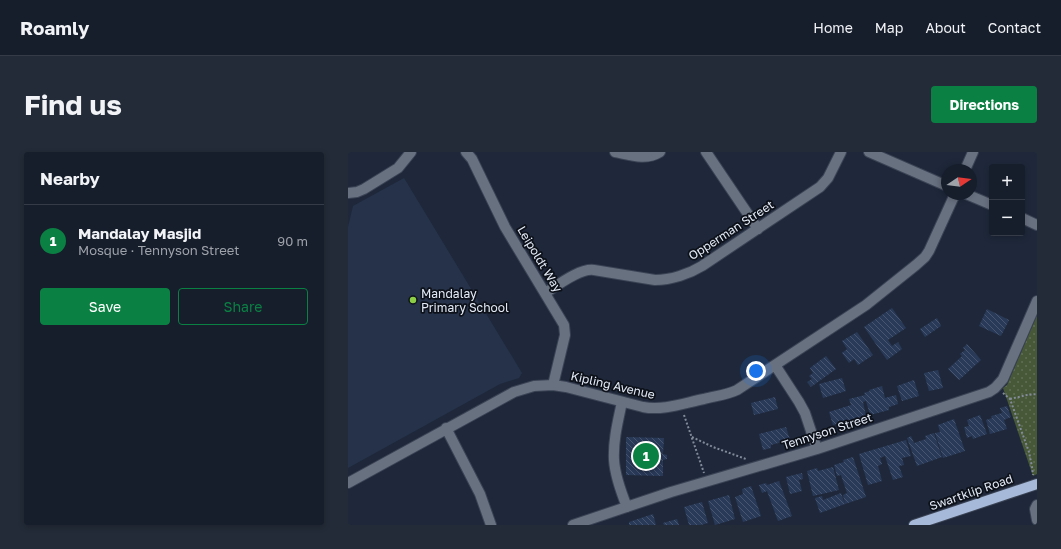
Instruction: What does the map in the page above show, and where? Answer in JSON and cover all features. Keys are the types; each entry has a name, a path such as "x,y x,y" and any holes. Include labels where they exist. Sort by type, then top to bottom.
{"main road":[{"name":"Swartklip Road","path":"914,525 1035,484"}],"street":[{"path":"348,193 358,192 364,189 398,168 411,152"},
{"name":"Leipoldt Way","path":"466,152 472,159 505,227 563,322 565,335 552,385"},
{"path":"615,152 646,157 653,156 660,152"},
{"path":"706,152 758,229"},
{"name":"Opperman Street","path":"545,293 579,273 587,270 655,280 688,274 820,187 828,178 841,152"},
{"path":"869,152 941,183"},
{"path":"968,164 973,152"},
{"path":"977,199 989,204"},
{"name":"Kipling Avenue","path":"348,483 514,392 534,386 552,385 566,387 622,402 654,408 680,404 737,390 866,305 916,266 924,258 932,246 952,200"},
{"path":"1025,219 1037,225"},
{"path":"995,388 1003,379 1037,302"},
{"path":"775,365 805,413 817,448"},
{"name":"Tennyson Street","path":"573,525 817,448 989,392 995,388"},
{"path":"622,402 615,436 614,461 616,477 627,507"},
{"path":"446,428 480,494 491,525"},
{"path":"1037,505 1035,509 1037,520"}],"path":[{"path":"995,388 1010,399 1029,452 1035,484"},
{"path":"1010,399 1037,394"},
{"path":"680,404 707,482"},
{"path":"692,438 749,460"}],"shaded area":[{"name":"Mandalay Primary School","path":"404,178 522,373 519,378 500,384 348,468 348,227 353,206"}],"green space":[{"path":"1037,315 1037,474 1033,476 1003,388 1007,385"}],"building":[{"path":"892,308 906,328 888,340 892,346 898,342 902,349 887,360 864,327"},
{"path":"987,309 1009,320 1001,336 979,326"},
{"path":"937,318 941,326 925,337 920,329"},
{"path":"857,332 873,355 858,365 854,359 849,363 842,353 847,349 842,341"},
{"path":"967,344 981,360 959,380 948,369 962,356 960,354 965,350 963,348"},
{"path":"826,356 836,369 811,387 807,382 812,379 809,376 813,373 810,368"},
{"path":"938,370 943,388 929,391 924,373"},
{"path":"842,378 846,391 823,398 819,384"},
{"path":"914,380 919,396 902,401 897,386"},
{"path":"882,386 885,398 896,395 898,404 889,407 889,410 870,415 866,401 863,402 866,416 833,425 829,412 851,405 849,399 865,395 864,393 870,391 869,390"},
{"path":"775,397 778,409 754,415 751,403"},
{"path":"1007,406 1011,417 1004,420 1007,429 990,434 986,420 992,418 991,416 1002,413 1000,408"},
{"path":"980,415 987,434 973,439 972,436 967,438 964,427 969,426 967,420"},
{"path":"954,419 965,451 943,458 935,433 940,432 938,425"},
{"path":"786,427 790,440 771,445 771,448 763,450 759,434"},
{"path":"934,433 942,457 917,466 907,438 911,436 914,443 926,439 925,436"},
{"path":"626,437 664,438 663,454 667,455 667,459 663,460 663,476 626,475"},
{"path":"906,440 911,456 902,458 904,465 899,466 903,477 893,480 885,456 880,458 882,464 878,466 882,481 868,485 859,454"},
{"path":"853,457 866,497 845,504 843,495 847,493 841,475 837,476 834,465"},
{"path":"833,467 839,490 813,496 807,471 817,468 818,471"},
{"path":"802,473 803,479 799,480 802,491 790,494 786,477"},
{"path":"779,481 792,516 778,521 767,491 762,493 759,485 766,483 767,485"},
{"path":"751,486 761,516 743,522 735,497 743,494 742,489"},
{"path":"841,493 845,504 820,513 815,498 822,496 823,500"},
{"path":"729,495 735,519 715,525 708,501"},
{"path":"702,502 708,523 701,525 689,525 684,507"},
{"path":"653,514 656,525 629,525 629,522"},
{"path":"677,519 679,525 664,525 663,523"}],"place":[{"name":"Mandalay Primary School","path":"413,300"},
{"name":"Mandalay Masjid","path":"646,456"}]}
